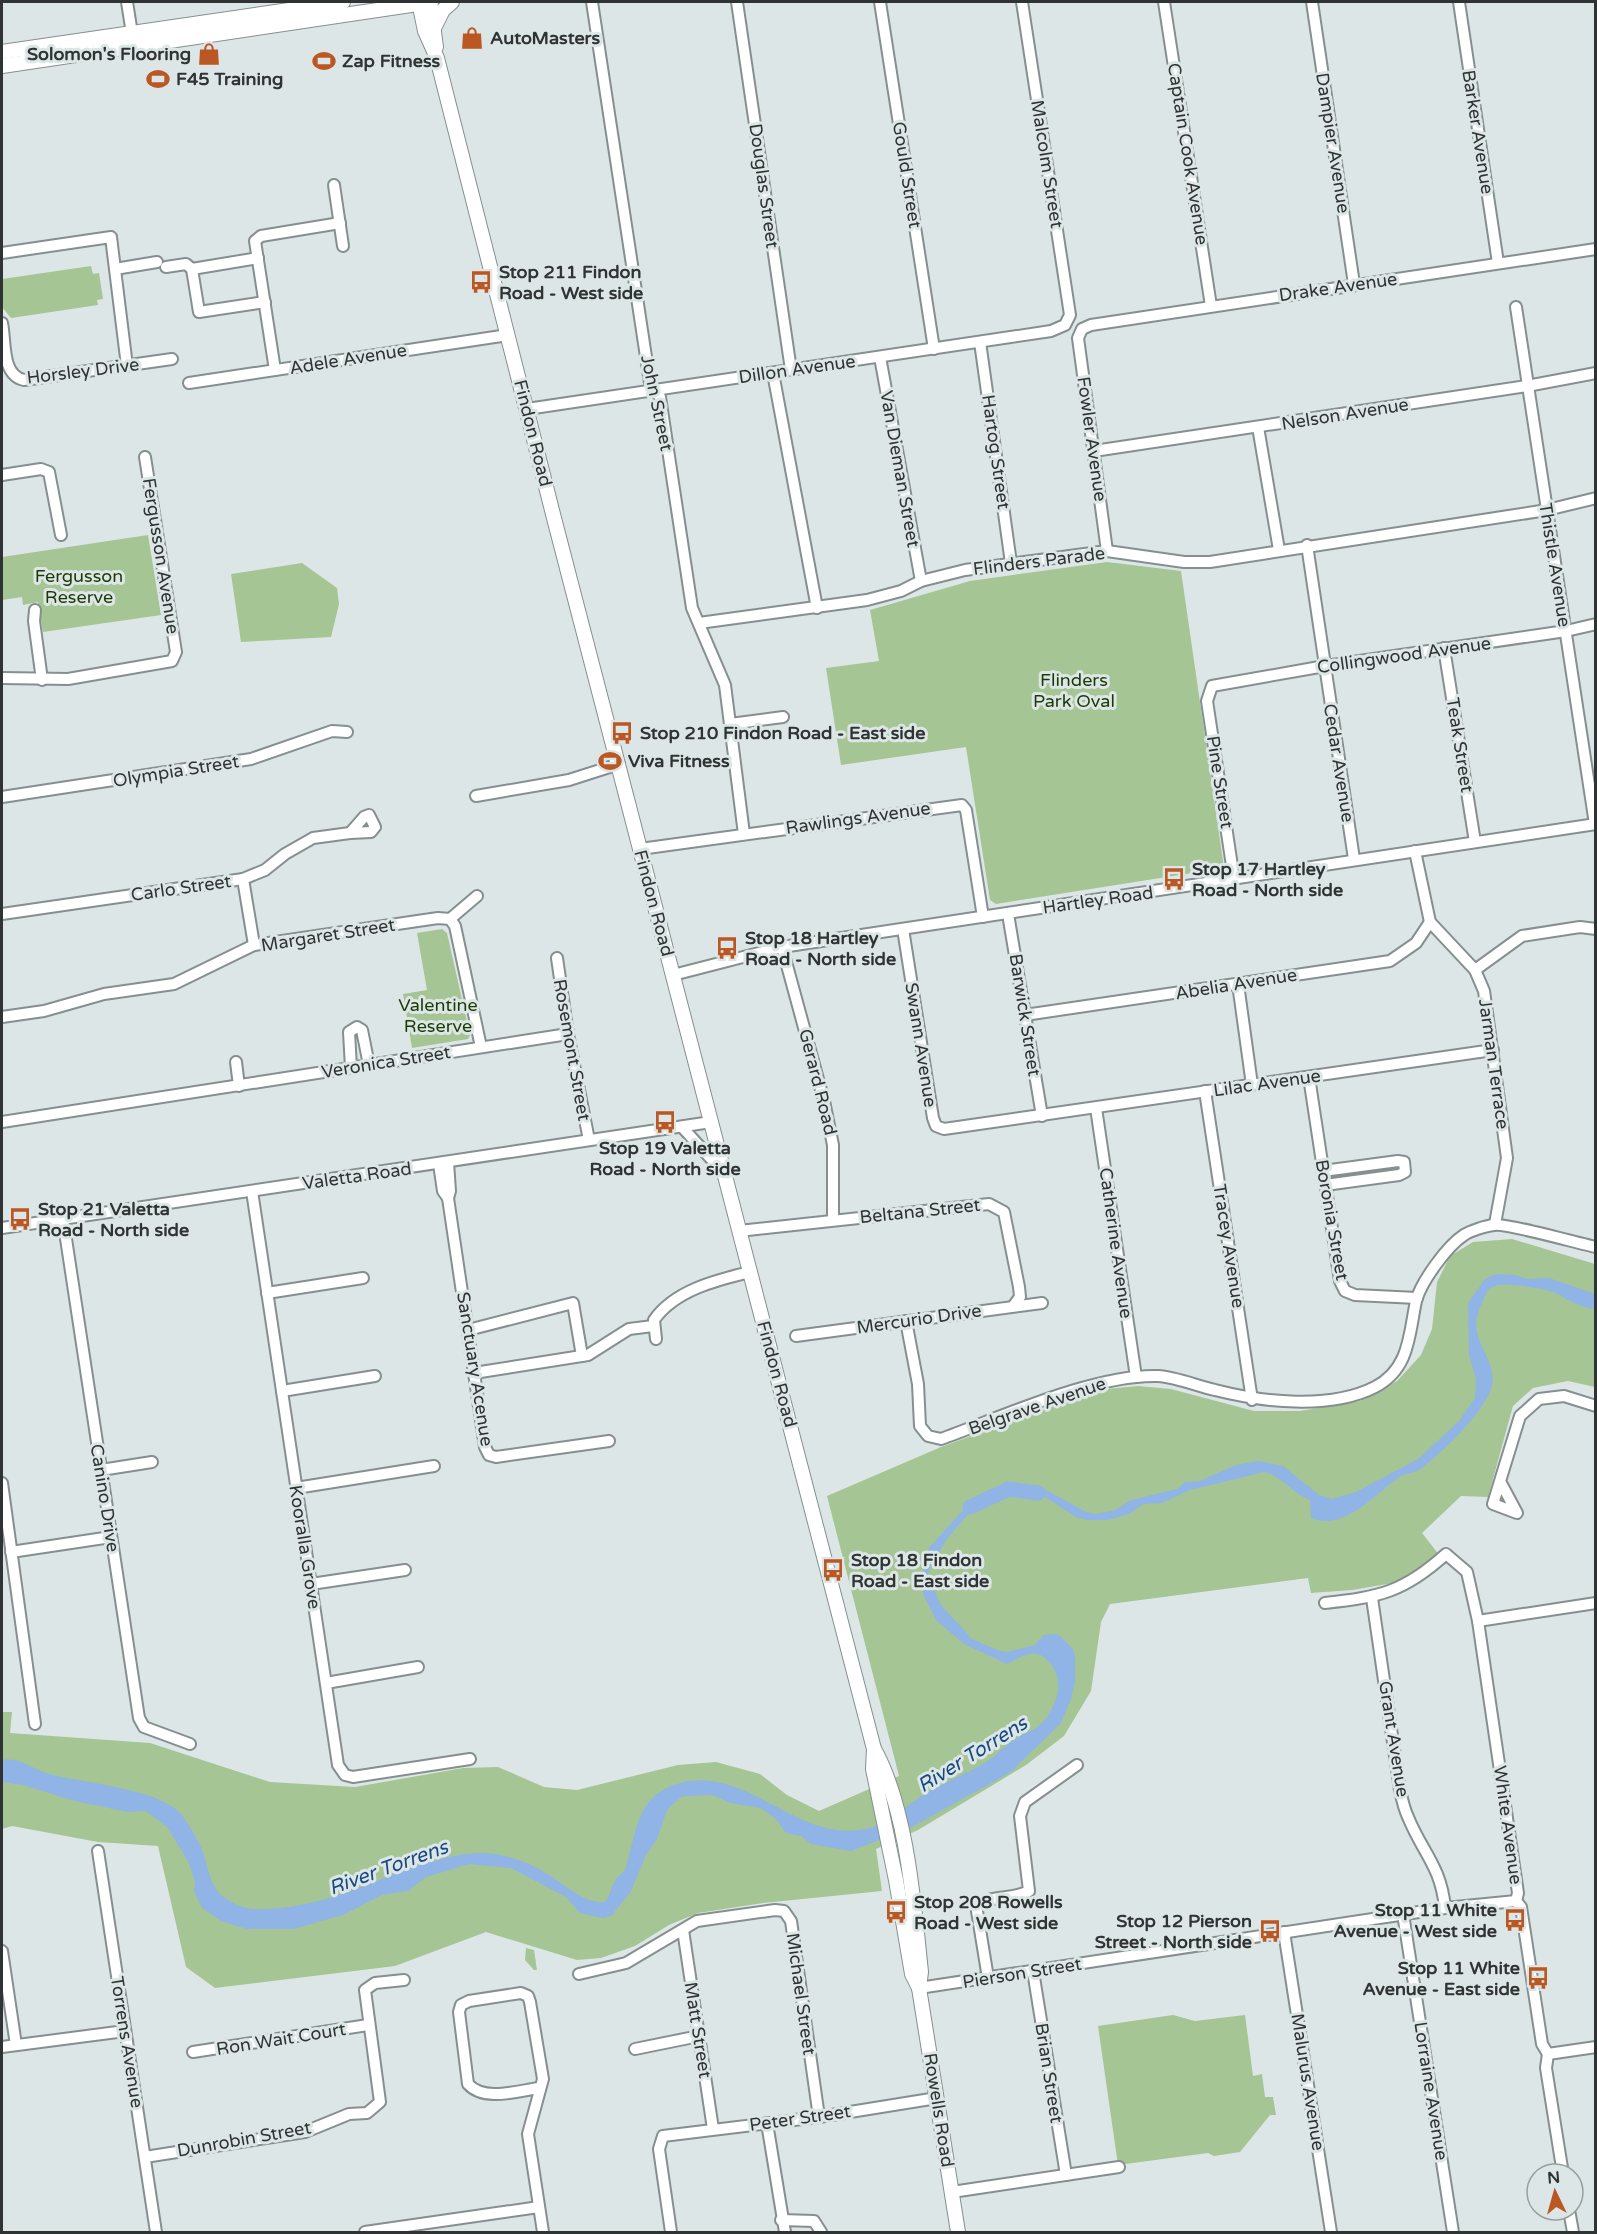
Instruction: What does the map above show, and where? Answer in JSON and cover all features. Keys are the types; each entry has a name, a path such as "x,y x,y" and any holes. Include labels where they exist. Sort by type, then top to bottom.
{"main road":[{"path":"234,26 343,2"},
{"path":"2,52 133,39 426,2"},
{"name":"Findon Road","path":"426,2 437,58 739,1231 874,1749 885,1768 884,1790 892,1858"},
{"path":"396,7 412,15 430,29 443,10 452,2"},
{"path":"2,66 133,39"},
{"name":"Findon Road","path":"884,1790 907,1855"},
{"name":"Rowells Road","path":"907,1855 921,1972 919,1988 958,2232"},
{"name":"Rowells Road","path":"892,1858 912,1974 919,1988"}],"street":[{"path":"127,2 133,39"},
{"name":"John Street","path":"592,2 650,383 660,397 692,608 724,685 744,834"},
{"name":"Douglas Street","path":"737,2 791,370"},
{"name":"Gould Street","path":"880,2 934,349"},
{"name":"Malcolm Street","path":"1023,2 1070,315 1065,325"},
{"name":"Captain Cook Avenue","path":"1164,2 1211,306"},
{"name":"Dampier Avenue","path":"1312,2 1354,284"},
{"name":"Barker Avenue","path":"1458,2 1498,263"},
{"path":"334,185 343,246"},
{"path":"275,370 255,241 261,236 340,223"},
{"path":"2,253 111,237 127,366"},
{"name":"Drake Avenue","path":"1082,329 1091,325 1211,306 1596,249"},
{"path":"192,269 258,258"},
{"path":"115,269 186,264 192,269 199,312 264,302"},
{"name":"Thistle Avenue","path":"1516,307 1595,824"},
{"name":"Horsley Drive","path":"2,323 9,370 17,378 24,380 172,359"},
{"name":"Dillon Avenue","path":"527,409 1052,331 1065,325"},
{"name":"Fowler Avenue","path":"1082,329 1078,338 1107,550"},
{"name":"Adele Avenue","path":"189,383 508,335"},
{"name":"Hartog Street","path":"980,342 1011,562"},
{"name":"Van Dieman Street","path":"880,357 921,581"},
{"path":"772,373 817,608"},
{"name":"Nelson Avenue","path":"1094,452 1596,374"},
{"path":"1258,427 1279,550"},
{"name":"Fergusson Avenue","path":"2,678 68,679 172,662 175,657 167,591 145,457"},
{"path":"2,475 41,469 48,472 61,535"},
{"name":"Flinders Parade","path":"699,623 817,608 890,594 921,581 1011,562 1107,550 1184,561 1210,562 1547,510 1596,498"},
{"name":"Cedar Avenue","path":"1307,546 1354,859"},
{"path":"35,610 34,621 42,680"},
{"name":"Collingwood Avenue","path":"1212,686 1324,666 1566,631 1596,624"},
{"name":"Teak Street","path":"1444,648 1475,842"},
{"name":"Pine Street","path":"1212,686 1208,701 1234,879"},
{"path":"730,724 783,717"},
{"name":"Olympia Street","path":"2,797 251,759 332,731 347,732"},
{"path":"476,796 569,780 619,764"},
{"name":"Rawlings Avenue","path":"640,849 962,805 966,810 983,917"},
{"name":"Hartley Road","path":"673,975 782,947 1595,824"},
{"name":"Carlo Street","path":"2,914 243,879 265,870 285,854 313,838 350,833"},
{"path":"1415,851 1430,922"},
{"path":"243,879 254,945"},
{"path":"477,896 450,919 455,926 481,1047"},
{"name":"Barwick Street","path":"1008,914 1042,1116"},
{"name":"Margaret Street","path":"2,1017 44,1011 104,994 174,984 254,945 438,918 450,919"},
{"name":"Jarman Terrace","path":"1430,922 1475,970 1484,991 1507,1158 1495,1224"},
{"name":"Abelia Avenue","path":"1025,1016 1390,961 1416,943 1430,922"},
{"path":"1475,970 1522,936 1592,928"},
{"name":"Swann Avenue","path":"903,929 936,1126 944,1130 1042,1116"},
{"name":"Gerard Road","path":"782,947 824,1101 833,1145 833,1220"},
{"name":"Rosemont Street","path":"557,958 568,1034 589,1140"},
{"path":"1238,984 1252,1085"},
{"path":"351,1068 348,1038 349,1032 357,1027 362,1030 369,1065"},
{"name":"Veronica Street","path":"2,1122 568,1034"},
{"name":"Lilac Avenue","path":"1042,1116 1493,1050"},
{"path":"236,1062 239,1086"},
{"name":"Boronia Street","path":"1309,1077 1340,1281 1345,1292 1355,1295 1417,1298"},
{"name":"Tracey Avenue","path":"1205,1091 1252,1400"},
{"name":"Catherine Avenue","path":"1096,1108 1136,1377"},
{"name":"Valetta Road","path":"2,1228 711,1122"},
{"path":"682,1127 725,1175"},
{"path":"1323,1171 1398,1161 1404,1162 1406,1166 1405,1172 1399,1175 1326,1185"},
{"name":"Sanctuary Acenue","path":"443,1163 450,1191 448,1198 485,1447 489,1455 496,1457 609,1441"},
{"name":"Kooralla Grove","path":"252,1191 338,1765 345,1775 353,1777 470,1758"},
{"name":"Beltana Street","path":"739,1231 989,1204 1004,1212 1008,1223 1020,1297 1014,1305"},
{"name":"Canino Drive","path":"63,1219 139,1718 144,1727 190,1744"},
{"path":"1495,1224 1596,1247"},
{"name":"Belgrave Avenue","path":"906,1321 918,1384 920,1426 928,1437 941,1439 1094,1384 1136,1377 1160,1376 1252,1400 1290,1402 1324,1399 1360,1393 1377,1386 1398,1368 1411,1338 1417,1298 1438,1260 1464,1235 1495,1224"},
{"path":"656,1339 653,1326 659,1313 705,1282 750,1272"},
{"path":"267,1293 363,1278"},
{"name":"Mercurio Drive","path":"796,1336 1042,1303"},
{"path":"468,1330 573,1304 582,1356"},
{"path":"474,1373 588,1355 629,1329 653,1326"},
{"path":"282,1391 375,1376"},
{"path":"1501,1483 1520,1416 1539,1400 1564,1396 1596,1406"},
{"path":"101,1470 152,1462"},
{"path":"296,1488 434,1466"},
{"path":"2,1483 34,1724"},
{"path":"11,1552 111,1537"},
{"name":"White Avenue","path":"1372,1598 1394,1591 1422,1576 1446,1554 1467,1572 1478,1621 1518,1893 1516,1901 1521,1907 1542,2044 1548,2054 1546,2068 1561,2162"},
{"path":"311,1584 405,1569"},
{"path":"3,1579 14,1578"},
{"path":"1325,1603 1372,1598"},
{"name":"Grant Avenue","path":"1372,1598 1400,1790 1408,1818 1437,1868 1445,1908"},
{"path":"1478,1621 1596,1603"},
{"path":"326,1683 418,1667"},
{"path":"988,1978 976,1905 985,1899 1021,1896 1029,1891 1020,1816 1025,1802 1077,1765"},
{"name":"Torrens Avenue","path":"98,1851 156,2232"},
{"name":"Pierson Street","path":"919,1988 1403,1914 1516,1901"},
{"name":"Michael Street","path":"579,1974 627,1963 697,1922 775,1910 789,1915 819,2117"},
{"name":"Lorraine Avenue","path":"1403,1914 1453,2232"},
{"name":"Matt Street","path":"683,1930 713,2129"},
{"name":"Malurus Avenue","path":"1284,1932 1331,2232"},
{"path":"2,1951 16,2045"},
{"name":"Brian Street","path":"1033,1971 1066,2175"},
{"path":"368,2025 365,1990 375,1983 404,1980"},
{"path":"539,2088 484,2094 475,2092 468,2084 459,2012 461,2005 469,2001 521,1994 528,1996 543,2079 528,2134 543,2232"},
{"name":"Ron Wait Court","path":"193,2052 368,2025"},
{"name":"Dunrobin Street","path":"145,2157 305,2132 342,2117 367,2113 376,2108 380,2102 368,2025"},
{"path":"2,2047 125,2031"},
{"path":"635,2049 699,2036"},
{"path":"1548,2054 1596,2047"},
{"name":"Peter Street","path":"671,2232 659,2149 663,2136 819,2117 937,2098"},
{"path":"766,2123 784,2232"},
{"path":"952,2192 1119,2167"},
{"path":"365,2232 420,2229 538,2207"},
{"path":"781,2220 814,2221 821,2232"}],"green space":[{"path":"91,266 93,274 99,273 103,299 97,300 98,305 11,318 2,307 2,279"},
{"name":"Fergusson Reserve","path":"148,535 161,615 43,632 38,602 23,605 22,597 2,600 2,557"},
{"name":"Flinders Park Oval","path":"1107,562 1181,571 1224,868 996,904 990,900 966,747 841,765 826,668 879,661 870,610 970,581"},
{"path":"302,563 337,588 339,604 331,637 241,642 231,574"},
{"name":"Valentine Reserve","path":"442,929 447,933 470,1035 468,1039 412,1048 403,994 427,990 417,933"},
{"path":"1512,1239 1595,1264 1595,1387 1568,1381 1533,1388 1513,1406 1488,1497 1461,1496 1422,1533 1440,1556 1393,1583 1352,1590 1311,1593 1308,1578 1110,1604 1101,1622 1091,1691 1064,1736 1026,1765 978,1794 918,1830 876,1849 882,1891 763,1903 698,1913 669,1925 635,1946 601,1958 577,1960 486,1932 395,1966 215,1988 186,1967 158,1846 98,1842 12,1826 2,1829 2,1712 12,1712 10,1733 150,1743 270,1782 355,1787 463,1768 498,1767 544,1787 577,1790 678,1765 716,1762 760,1774 787,1795 819,1811 899,1776 827,1496 941,1447 1096,1390 1138,1386 1171,1389 1254,1411 1300,1411 1360,1401 1397,1381 1421,1355 1432,1329 1437,1282 1450,1256 1473,1242"},
{"path":"526,1948 534,1950 537,1970 534,1970 525,1960"},
{"path":"1173,2015 1195,2021 1245,2015 1253,2076 1262,2074 1265,2097 1273,2097 1276,2115 1270,2115 1240,2152 1214,2156 1208,2153 1118,2165 1098,2026"}],"water":[{"path":"1496,1274 1515,1275 1528,1279 1549,1278 1595,1294 1595,1309 1537,1288 1500,1285 1490,1289 1477,1316 1476,1328 1493,1378 1486,1399 1460,1433 1428,1463 1419,1470 1400,1476 1347,1516 1323,1521 1311,1518 1310,1500 1276,1477 1264,1472 1190,1490 1162,1503 1143,1504 1129,1514 1108,1520 1087,1520 1076,1517 1045,1497 1015,1489 1003,1490 969,1513 946,1540 929,1569 928,1577 941,1605 972,1639 1000,1651 1007,1652 1035,1645 1044,1635 1058,1634 1073,1649 1075,1656 1075,1682 1071,1699 1061,1723 1011,1772 912,1827 851,1851 811,1844 801,1836 786,1833 776,1819 761,1808 730,1803 713,1795 688,1796 681,1797 667,1810 657,1839 646,1855 630,1893 611,1916 603,1918 580,1913 566,1897 511,1868 469,1864 426,1877 408,1891 382,1895 343,1915 293,1929 247,1929 221,1921 202,1908 194,1891 195,1881 188,1861 167,1827 146,1811 128,1812 75,1801 23,1785 2,1782 2,1760 9,1760 22,1762 46,1773 139,1793 170,1805 181,1814 196,1837 218,1892 237,1905 255,1909 307,1904 427,1863 476,1853 495,1854 523,1862 541,1870 583,1897 605,1902 615,1881 626,1867 636,1829 645,1807 663,1790 677,1784 698,1780 718,1782 737,1788 793,1816 831,1829 854,1830 876,1826 925,1794 986,1762 1010,1742 1039,1726 1047,1717 1055,1701 1057,1678 1055,1671 1044,1657 1030,1654 1007,1664 964,1644 936,1620 923,1594 923,1564 929,1548 965,1508 988,1490 1013,1482 1048,1491 1086,1512 1096,1514 1115,1510 1131,1500 1177,1489 1185,1482 1200,1481 1236,1465 1259,1461 1283,1466 1319,1495 1332,1499 1356,1492 1418,1459 1459,1421 1475,1398 1476,1379 1469,1355 1468,1303 1485,1279"}],"waterway":[{"name":"River Torrens","path":"970,1507 1009,1489 1038,1493"}],"place":[{"name":"AutoMasters","path":"472,38"},
{"name":"Solomon's Flooring","path":"209,54"},
{"name":"Zap Fitness","path":"324,61"},
{"name":"F45 Training","path":"158,79"},
{"name":"Stop 211 Findon Road - West side","path":"481,282"},
{"name":"Stop 210 Findon Road - East side","path":"622,733"},
{"name":"Viva Fitness","path":"610,761"},
{"name":"Stop 17 Hartley Road - North side","path":"1174,879"},
{"name":"Stop 18 Hartley Road - North side","path":"727,948"},
{"name":"Stop 19 Valetta Road - North side","path":"665,1122"},
{"name":"Stop 21 Valetta Road - North side","path":"20,1219"},
{"name":"Stop 18 Findon Road - East side","path":"833,1570"},
{"name":"Stop 208 Rowells Road - West side","path":"896,1912"},
{"name":"Stop 11 White Avenue - West side","path":"1515,1920"},
{"name":"Stop 12 Pierson Street - North side","path":"1270,1931"},
{"name":"Stop 11 White Avenue - East side","path":"1538,1978"}]}
